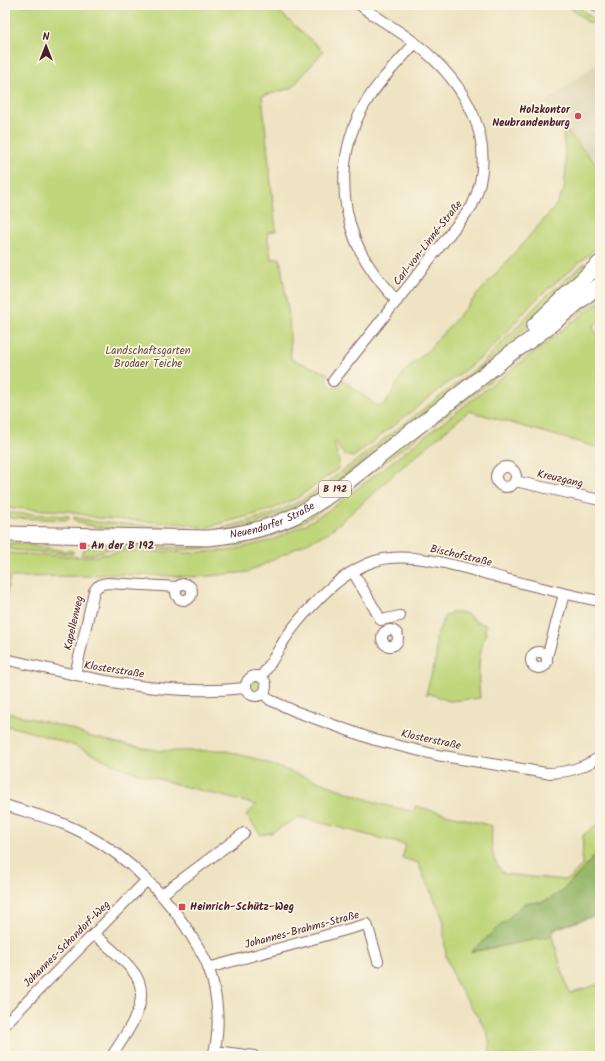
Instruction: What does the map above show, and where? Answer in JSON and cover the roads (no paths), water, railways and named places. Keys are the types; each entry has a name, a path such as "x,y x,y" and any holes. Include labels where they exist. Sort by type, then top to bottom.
{"main road":[{"name":"Neuendorfer Straße","path":"511,353 522,338 600,263"},
{"name":"Neuendorfer Straße","path":"5,534 208,538 233,535 275,524 306,510 337,488 511,353 526,344 600,285"}],"street":[{"name":"Carl-von-Linné-Straße","path":"333,381 472,206 480,184 483,168 484,154 482,140 471,110 451,78 415,43 360,5"},
{"path":"397,301 375,275 355,240 346,208 344,191 346,150 352,131 364,105 373,91 415,43"},
{"name":"Kreuzgang","path":"515,481 600,500"},
{"name":"Bischofstraße","path":"261,677 298,620 328,590 353,572 376,560 413,557 564,594 600,601"},
{"path":"353,572 387,630"},
{"name":"Kapellenweg","path":"75,675 94,591 97,587 108,583 178,587"},
{"path":"547,657 564,594"},
{"path":"381,620 400,616"},
{"name":"Klosterstraße","path":"5,659 136,687 208,690 245,688 252,696 260,696 263,693 270,700 297,712 375,740 437,755 546,773 572,771 586,766 600,757"},
{"path":"245,688 246,682 251,676 258,676 264,679 266,686 263,693"},
{"path":"5,805 52,819 86,834 123,859 161,895 188,930 208,968 214,987 217,1010 217,1028 214,1054 254,1056"},
{"path":"161,895 244,833"},
{"name":"Johannes-Schondorf-Weg","path":"5,1024 146,880"},
{"name":"Johannes-Brahms-Straße","path":"208,968 367,924 378,961"},
{"path":"94,934 133,970 141,988 141,1003 137,1013 112,1056"}],"place":[{"name":"Holzkontor Neubrandenburg","path":"578,116"},
{"name":"An der B 192","path":"83,546"},
{"name":"Heinrich-Schütz-Weg","path":"182,907"}],"park label":[{"name":"Landschaftsgarten Brodaer Teiche","path":"148,357"}]}
